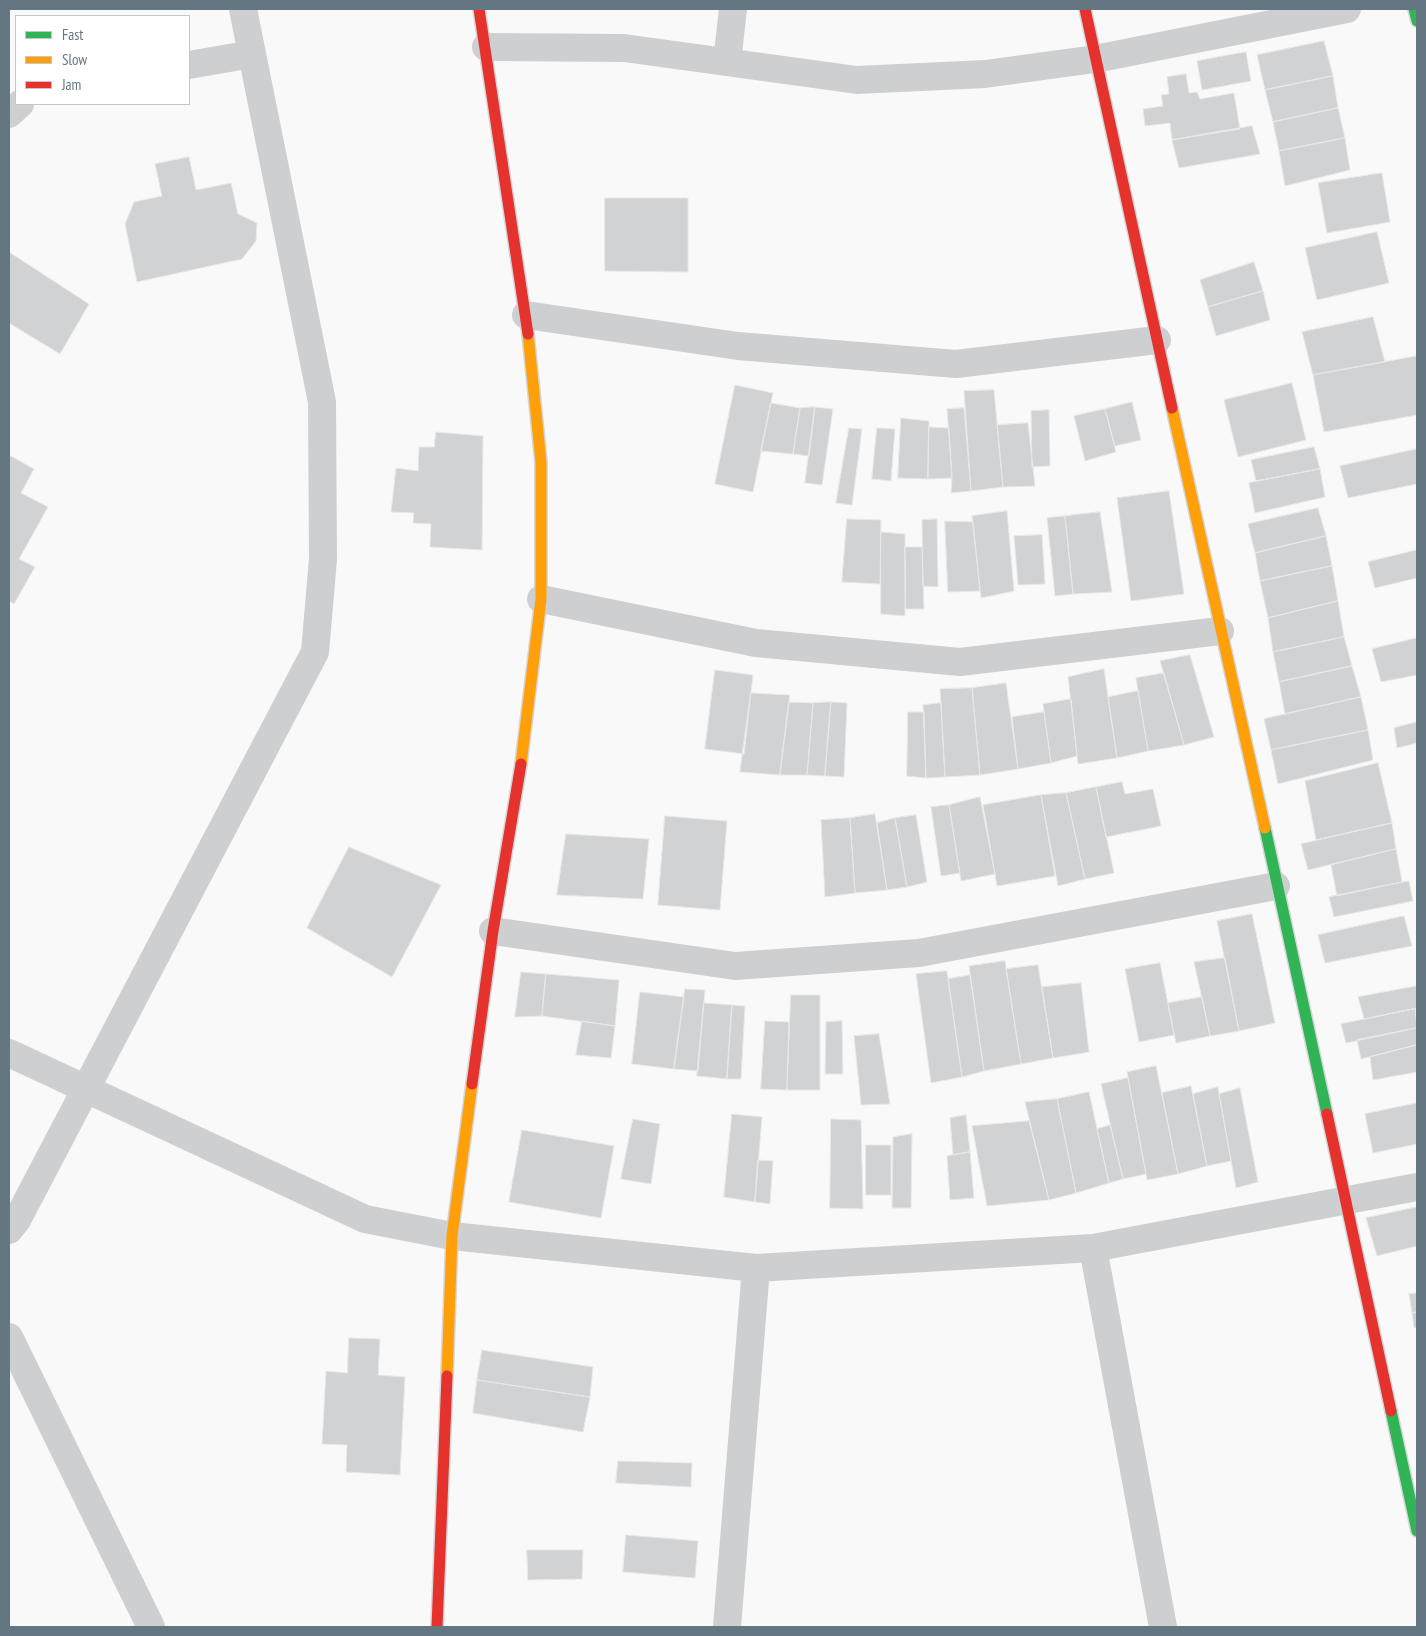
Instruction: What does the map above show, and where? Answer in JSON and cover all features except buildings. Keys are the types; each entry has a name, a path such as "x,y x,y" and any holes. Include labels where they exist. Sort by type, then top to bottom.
{"street":[{"path":"9,1230 17,1220 87,1090 315,652 323,559 322,402 243,9"},
{"path":"437,1627 452,1236 493,931 522,757 540,599 541,462 526,315 479,9"},
{"path":"727,62 733,9"},
{"path":"1085,9 1276,886 1347,1199 1417,1531"},
{"path":"486,47 624,48 857,80 985,74 1096,58 1348,9"},
{"path":"1414,9 1417,22"},
{"path":"190,65 252,54"},
{"path":"9,114 19,105"},
{"path":"526,315 738,346 956,364 1157,340"},
{"path":"540,599 756,643 960,662 1220,631"},
{"path":"493,931 735,966 919,953 1276,886"},
{"path":"9,1053 365,1219 452,1236 756,1268 1093,1248 1417,1187"},
{"path":"1093,1248 1163,1627"},
{"path":"727,1627 756,1268"},
{"path":"9,1337 150,1627"}],"traffic: fast":[{"path":"1414,9 1417,21"},
{"path":"1265,828 1327,1114"},
{"path":"1391,1411 1417,1531"}],"traffic: slow":[{"path":"521,764 541,599 541,462 528,334"},
{"path":"1172,408 1265,828"},
{"path":"447,1376 452,1236 472,1084"}],"traffic: jam":[{"path":"479,9 528,334"},
{"path":"1085,9 1172,408"},
{"path":"472,1084 493,931 521,764"},
{"path":"1327,1114 1391,1411"},
{"path":"437,1627 447,1376"}]}
